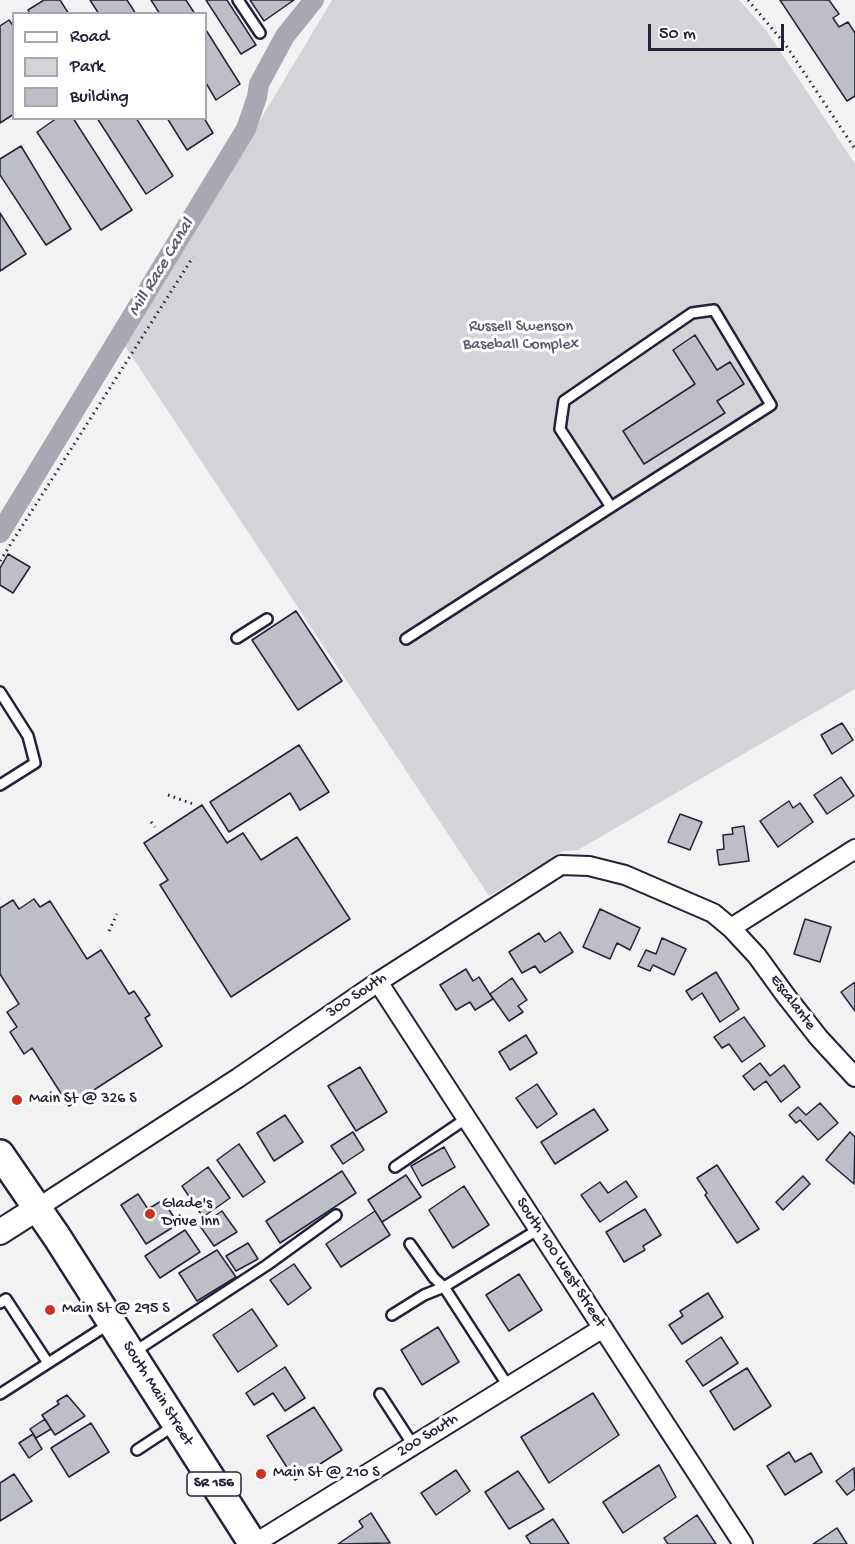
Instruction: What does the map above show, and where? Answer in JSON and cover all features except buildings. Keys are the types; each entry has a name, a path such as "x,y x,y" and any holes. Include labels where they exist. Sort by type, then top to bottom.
{"main road":[{"name":"South Main Street","path":"0,1154 57,1237 254,1544"},
{"name":"300 South","path":"0,1232 36,1209"}],"street":[{"path":"731,928 855,849"},
{"name":"300 South","path":"36,1209 228,1085 378,982 561,865 589,866 625,875 699,906 731,928"},
{"name":"Escalante","path":"731,928 757,956 819,1038 855,1077"},
{"name":"South 100 West Street","path":"378,982 743,1544"},
{"name":"200 South","path":"254,1544 603,1328"}],"lane":[{"path":"238,0 260,33"},
{"path":"406,639 771,405 714,310 692,313 564,401 560,429 611,507"},
{"path":"237,639 267,619"},
{"path":"0,692 28,736 35,763 0,784"},
{"path":"395,1167 466,1118"},
{"path":"132,1353 267,1265 336,1215"},
{"path":"392,1315 424,1294 444,1287 539,1229"},
{"path":"410,1244 434,1278 444,1287 508,1386"},
{"path":"0,1303 6,1299 48,1363"},
{"path":"0,1394 111,1323"},
{"path":"380,1394 413,1445"},
{"path":"137,1450 176,1425"}],"path":[{"path":"748,0 785,44 855,149"},
{"path":"0,561 194,257"},
{"path":"168,795 196,805"},
{"path":"151,822 155,828"},
{"path":"109,931 117,914"}],"green space":[{"name":"Russell Swenson Baseball Complex","path":"332,0 739,0 766,30 855,164 855,689 578,850 563,851 489,896 125,346"}],"waterway":[{"name":"Mill Race Canal","path":"0,533 246,129 259,84 285,36 314,0"}],"place":[{"name":"Main St @ 326 S","path":"17,1100"},
{"name":"Glade's Drive Inn","path":"150,1214"},
{"name":"Main St @ 295 S","path":"50,1310"},
{"name":"Main St @ 210 S","path":"261,1474"}]}
